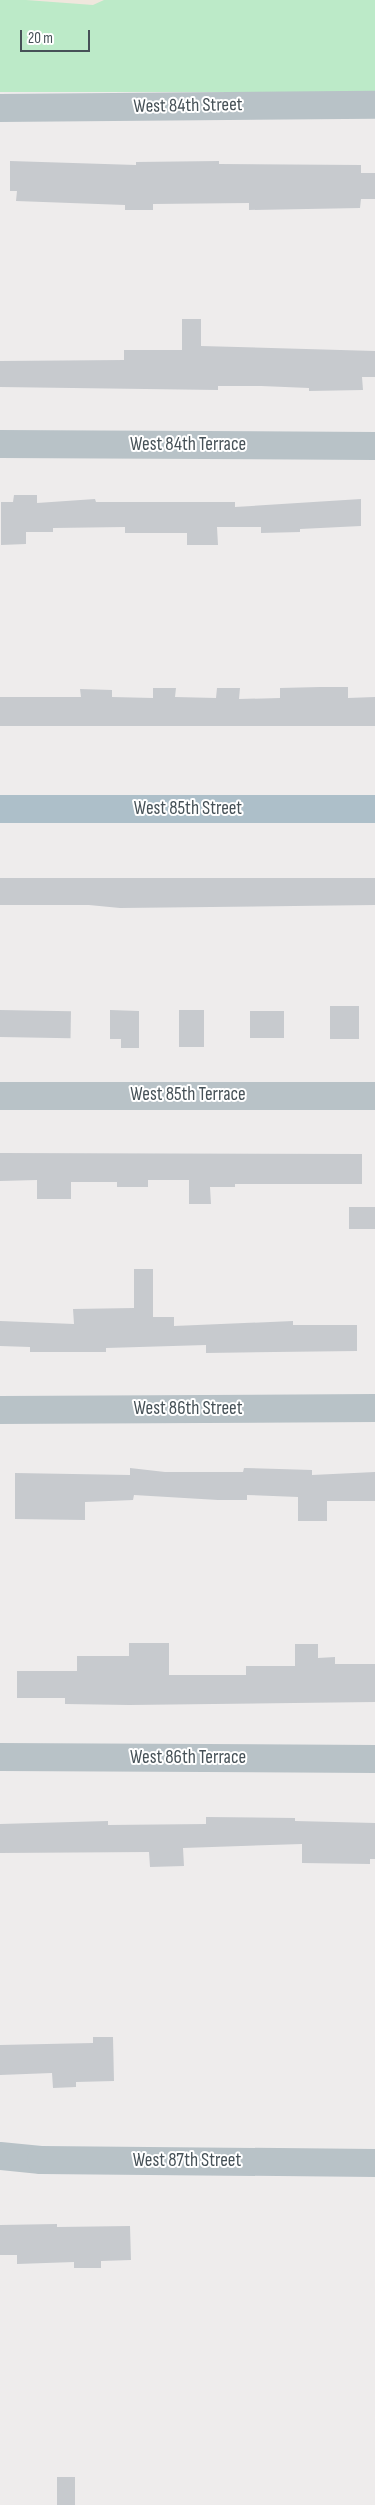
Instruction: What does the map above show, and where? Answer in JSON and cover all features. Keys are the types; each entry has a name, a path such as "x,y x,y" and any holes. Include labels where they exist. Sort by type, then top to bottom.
{"main road":[{"name":"West 85th Street","path":"0,809 375,810"}],"street":[{"name":"West 84th Street","path":"0,108 375,105"},
{"name":"West 84th Terrace","path":"0,444 375,446"},
{"name":"West 85th Terrace","path":"0,1096 375,1096"},
{"name":"West 86th Street","path":"0,1410 375,1408"},
{"name":"West 86th Terrace","path":"0,1756 375,1759"},
{"name":"West 87th Street","path":"0,2156 41,2160 375,2162"}],"green space":[{"path":"0,0 375,0 375,92 0,92"}],"sand":[{"path":"26,0 104,0 93,5"}],"building":[{"path":"10,161 136,165 136,162 219,161 219,164 361,165 361,173 375,173 375,199 361,199 360,208 249,210 249,203 153,204 153,210 125,210 125,205 16,201 17,191 10,191"},
{"path":"182,319 201,319 201,346 375,351 375,377 362,377 363,390 309,391 309,388 261,386 218,386 218,390 0,387 0,361 124,360 124,350 182,350"},
{"path":"14,495 37,495 37,503 95,499 96,502 235,502 235,507 361,499 361,526 300,529 300,532 261,533 261,527 217,527 218,545 187,545 187,533 125,533 125,527 53,528 53,532 26,532 26,544 1,545 1,502 13,502"},
{"path":"348,687 348,698 375,697 375,726 0,726 0,697 81,697 80,689 112,690 112,697 153,698 153,688 176,688 175,697 216,698 217,688 240,688 239,699 280,698 280,688"},
{"path":"0,878 375,878 375,905 120,908 89,905 0,905"},
{"path":"330,1006 359,1006 359,1039 330,1039"},
{"path":"0,1010 71,1011 71,1038 0,1037"},
{"path":"110,1010 139,1011 139,1048 121,1048 121,1039 110,1039"},
{"path":"179,1010 204,1010 204,1047 179,1047"},
{"path":"250,1011 284,1011 284,1038 250,1038"},
{"path":"0,1153 362,1154 362,1184 235,1184 235,1187 210,1187 211,1204 189,1204 189,1180 148,1180 148,1187 117,1187 117,1182 71,1182 71,1199 37,1199 37,1180 0,1181"},
{"path":"349,1207 375,1207 375,1229 349,1229"},
{"path":"134,1269 153,1269 153,1317 174,1317 174,1326 293,1321 293,1325 357,1325 357,1351 206,1353 206,1345 106,1348 106,1352 30,1352 30,1347 0,1346 0,1321 74,1324 73,1309 134,1308"},
{"path":"130,1468 165,1472 243,1472 244,1468 312,1470 312,1475 375,1472 375,1501 327,1501 327,1521 298,1521 298,1497 247,1495 247,1500 218,1500 134,1495 133,1500 85,1502 85,1520 15,1519 15,1473 130,1475"},
{"path":"129,1643 169,1643 169,1675 246,1675 246,1666 295,1666 295,1644 318,1644 318,1658 335,1657 335,1664 375,1664 375,1702 129,1705 65,1704 65,1698 17,1698 17,1671 77,1671 77,1656 129,1656"},
{"path":"206,1817 295,1818 295,1821 375,1823 375,1859 370,1859 370,1864 302,1863 302,1844 183,1848 184,1866 150,1867 149,1852 0,1853 0,1824 108,1821 108,1825 206,1824"},
{"path":"93,2037 113,2037 114,2081 76,2082 76,2087 53,2088 52,2073 0,2075 0,2045 93,2043"},
{"path":"57,2224 57,2227 130,2226 131,2260 101,2261 101,2268 74,2268 74,2262 17,2264 17,2255 0,2255 0,2225"},
{"path":"57,2477 75,2477 75,2505 57,2505"}]}
